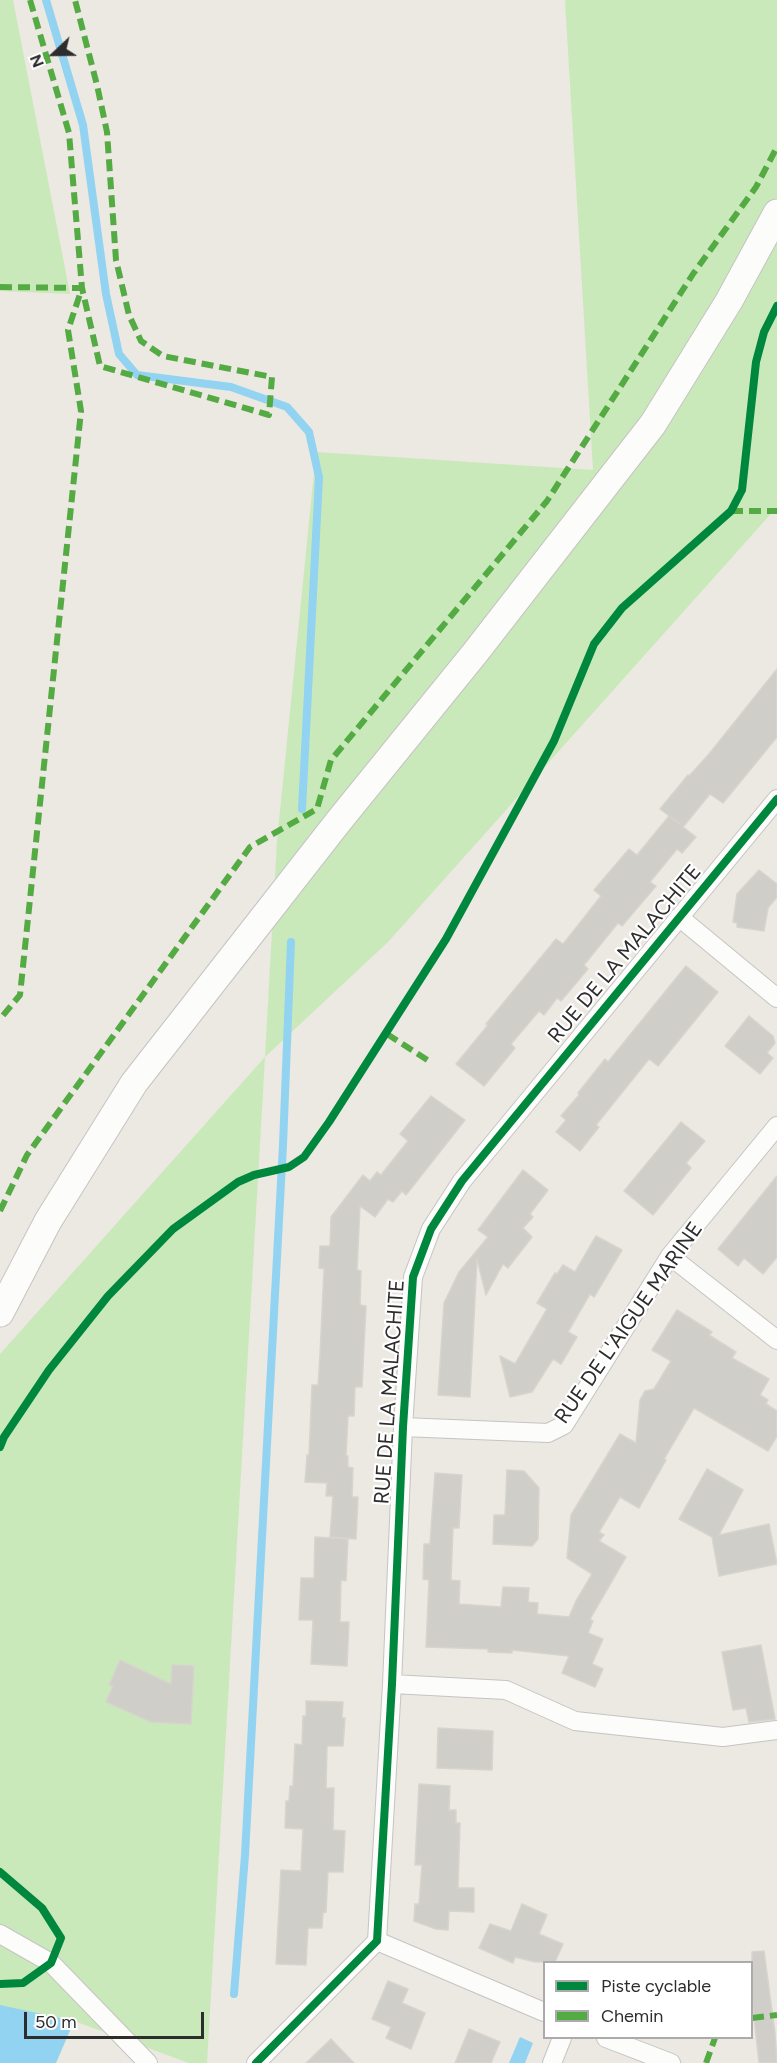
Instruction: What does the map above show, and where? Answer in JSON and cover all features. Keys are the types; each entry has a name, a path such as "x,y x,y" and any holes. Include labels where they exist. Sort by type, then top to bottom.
{"main road":[{"path":"0,1313 48,1221 134,1083 338,822 475,653 653,424 729,301 777,213"}],"street":[{"name":"RUE DE LA MALACHITE","path":"377,1941 392,1684 403,1427 413,1277 431,1229 462,1181 777,799"},
{"path":"679,917 777,998"},
{"name":"RUE DE L'AIGUE MARINE","path":"403,1427 548,1433 564,1425 670,1256 777,1126"},
{"path":"670,1256 777,1340"},
{"path":"392,1684 506,1690 575,1720 723,1737 777,1730"},
{"path":"0,1934 51,1962 148,2063"},
{"path":"256,2063 377,1941 543,2012"},
{"path":"552,2063 561,2039"},
{"path":"611,2039 671,2063"}],"green space":[{"path":"0,0 13,0 70,294 0,291"},
{"path":"565,0 777,0 777,507 389,941 265,1057 277,841 316,452 593,470"},
{"path":"265,1057 207,2063 189,2063 74,2021 56,2063 0,2063 0,1354"}],"water":[{"path":"0,2005 74,2021 56,2063 0,2063"},
{"path":"520,2037 533,2043 525,2063 509,2063"}],"building":[{"path":"777,669 777,737 723,803 710,794 683,827 696,837 682,853 677,849 650,882 656,886 622,926 618,923 584,965 588,969 561,1001 557,998 544,1015 539,1011 511,1044 515,1048 484,1086 456,1064 556,939 563,944 601,896 594,890 629,849 637,855 669,816 680,824 660,809 709,754"},
{"path":"759,870 777,884 777,897 768,908 764,931 737,927 737,923 733,922 737,894"},
{"path":"686,966 718,992 658,1066 649,1059 596,1125 599,1127 580,1151 556,1132 566,1120 561,1116 605,1059 608,1062"},
{"path":"749,1016 773,1036 775,1043 767,1053 773,1058 760,1074 725,1046"},
{"path":"431,1096 465,1120 406,1195 402,1191 393,1202 388,1199 375,1217 360,1206 357,1270 361,1271 360,1305 366,1306 362,1387 355,1387 354,1416 348,1416 346,1456 348,1456 348,1467 353,1468 352,1497 358,1497 356,1539 330,1537 333,1496 326,1496 327,1483 305,1482 307,1455 309,1455 312,1385 318,1385 320,1355 324,1269 319,1268 320,1246 330,1246 331,1217 363,1175 370,1181 377,1172 381,1175 408,1141 400,1134"},
{"path":"681,1122 705,1141 686,1163 691,1168 653,1215 624,1191"},
{"path":"523,1170 548,1190 530,1214 533,1217 523,1228 532,1237 508,1268 503,1264 486,1295 477,1259 470,1397 438,1395 444,1303 459,1272 488,1237 478,1230"},
{"path":"777,1176 777,1257 763,1274 744,1258 738,1266 718,1249"},
{"path":"596,1236 622,1250 594,1297 590,1294 568,1332 577,1337 561,1364 553,1359 532,1392 510,1397 500,1356 515,1364 547,1309 537,1303 555,1273 557,1274 563,1265 575,1272"},
{"path":"677,1310 712,1332 709,1335 736,1352 732,1358 769,1379 760,1395 768,1400 766,1404 777,1411 777,1436 768,1451 694,1408 639,1508 620,1497 599,1532 604,1535 599,1541 626,1557 590,1619 593,1621 588,1633 603,1639 592,1664 603,1669 595,1687 562,1673 569,1656 512,1650 512,1653 488,1652 488,1649 426,1647 429,1580 423,1579 424,1544 430,1544 435,1473 462,1475 459,1528 453,1528 451,1580 460,1581 459,1604 501,1607 503,1587 529,1588 528,1602 538,1603 537,1614 569,1617 592,1574 567,1558 571,1515 620,1434 636,1443 640,1400 645,1391 654,1389 671,1361 652,1350"},
{"path":"707,1469 743,1490 719,1535 769,1524 777,1564 719,1576 712,1537 679,1519"},
{"path":"507,1470 524,1471 539,1488 538,1539 532,1546 493,1544 494,1515 505,1515"},
{"path":"315,1537 348,1539 346,1581 341,1580 340,1622 349,1622 347,1666 311,1664 313,1620 299,1620 301,1578 314,1578"},
{"path":"761,1645 775,1719 749,1722 746,1708 733,1710 722,1652"},
{"path":"120,1660 171,1684 172,1665 194,1666 191,1724 151,1722 106,1702 113,1686 109,1685"},
{"path":"306,1701 343,1702 342,1718 345,1718 343,1746 327,1746 326,1788 334,1788 333,1830 345,1831 343,1872 328,1872 326,1912 323,1913 322,1928 308,1928 306,1965 276,1964 281,1870 301,1871 303,1829 285,1828 286,1801 289,1801 290,1786 293,1786 295,1744 302,1745"},
{"path":"438,1728 493,1731 492,1770 437,1768"},
{"path":"419,1784 450,1786 449,1810 456,1810 456,1823 460,1823 458,1888 474,1888 474,1912 449,1911 448,1930 436,1929 414,1921 415,1904 419,1904 422,1865 415,1865"},
{"path":"522,1904 547,1915 539,1934 563,1944 555,1961 535,1962 515,1957 513,1963 479,1948 490,1924 511,1931"},
{"path":"764,1951 777,2063 759,2063 753,2008 752,1952"},
{"path":"388,1981 408,1989 402,2003 425,2013 411,2049 386,2038 391,2027 372,2019"},
{"path":"469,2029 500,2042 491,2063 455,2063"},
{"path":"331,2039 354,2063 306,2063"}],"waterway":[{"path":"46,0 83,125 106,294 119,354 137,375 231,387 287,407 309,432 319,477 302,809"},
{"path":"234,1994 245,1855 283,1145 291,942"}],"marked path":[{"path":"30,0 69,133 82,288 100,366 269,415 272,377 163,356 141,341 129,315 116,260 107,132 75,0"},
{"path":"0,1211 27,1155 250,847 317,809 331,760 547,501 693,274 756,187 777,147"},
{"path":"0,287 82,288 68,330 81,411 20,995 0,1019"},
{"path":"731,511 777,511"},
{"path":"387,1034 429,1061"},
{"path":"753,2018 777,2015"},
{"path":"706,2063 715,2039"}],"cycle path":[{"path":"0,1447 4,1437 49,1370 108,1296 173,1229 238,1182 254,1175 289,1167 304,1157 329,1122 446,939 554,741 594,644 622,608 731,511 742,490 756,362 764,332 777,306"},
{"path":"256,2063 377,1941 392,1684 403,1427 413,1277 431,1229 462,1181 777,799"},
{"path":"0,1872 42,1908 61,1938 51,1963 23,1983 0,1984"}]}
